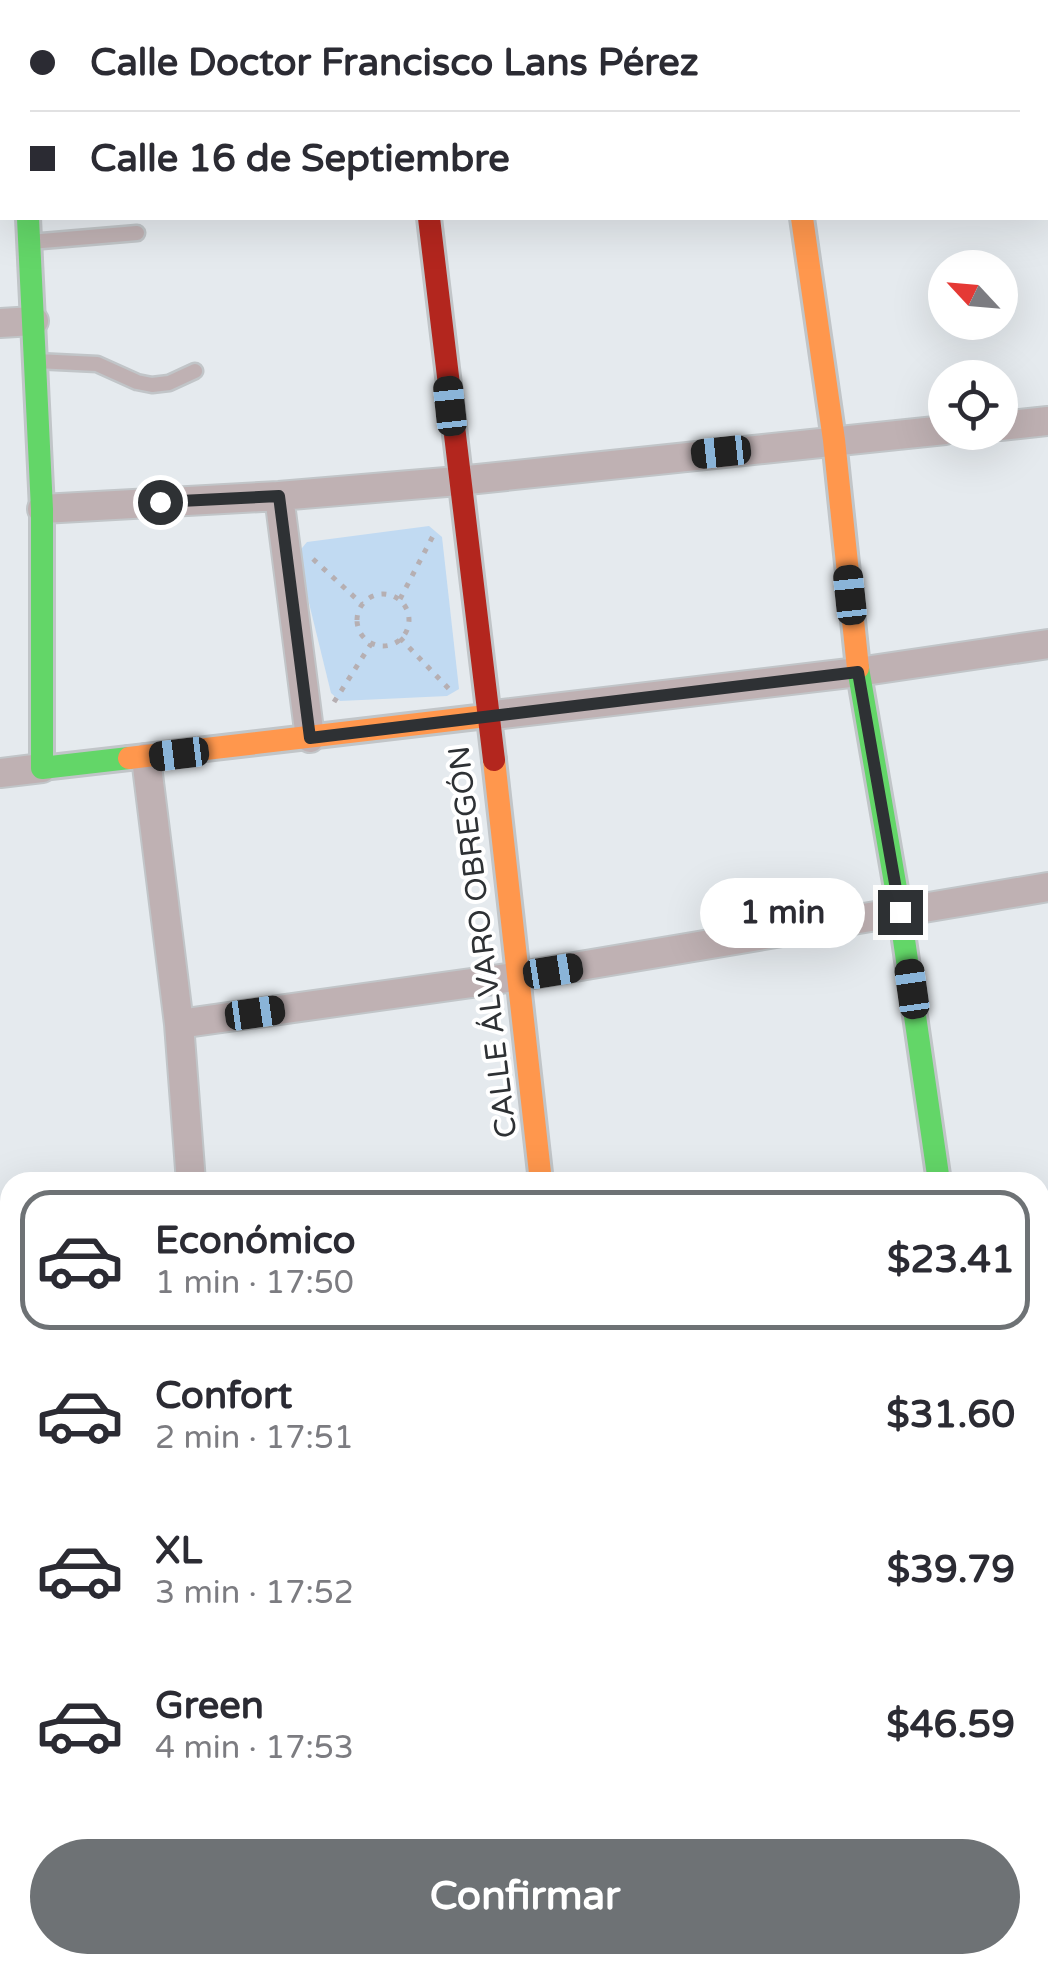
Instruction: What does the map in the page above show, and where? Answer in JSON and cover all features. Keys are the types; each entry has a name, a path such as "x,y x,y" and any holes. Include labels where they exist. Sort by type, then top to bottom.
{"street":[{"path":"28,220 42,508 42,768"},
{"name":"CALLE ÁLVARO OBREGÓN","path":"429,220 486,716 521,976 541,1172"},
{"path":"802,220 834,440 858,672 900,912 938,1172"},
{"path":"0,323 34,321"},
{"path":"1018,424 1048,421"},
{"path":"42,508 279,496 458,481 928,432"},
{"path":"279,496 310,738"},
{"path":"0,773 858,672 1048,644"},
{"path":"146,758 179,1024 189,1172"},
{"path":"179,1024 521,976 1048,887"}],"lane":[{"path":"29,242 137,233"},
{"path":"36,361 97,364 152,385 169,383 195,371"}],"path":[{"path":"400,600 436,532"},
{"path":"382,594 400,600 408,618 400,638 389,645 371,644 358,630 362,604 382,594"},
{"path":"400,638 453,692 486,716"},
{"path":"310,738 371,644"}],"shaded area":[{"path":"429,526 442,537 459,689 447,696 340,701 331,693 297,554 307,542"}],"traffic: fast":[{"path":"28,220 42,509 42,768 129,758"},
{"path":"858,668 900,912 938,1172"}],"traffic: slow":[{"path":"802,220 834,440 858,668"},
{"path":"129,758 486,716"},
{"path":"494,760 540,1172"}],"traffic: jam":[{"path":"429,220 494,760"}],"route":[{"path":"160,502 279,496 310,738 858,672 900,912"}]}
